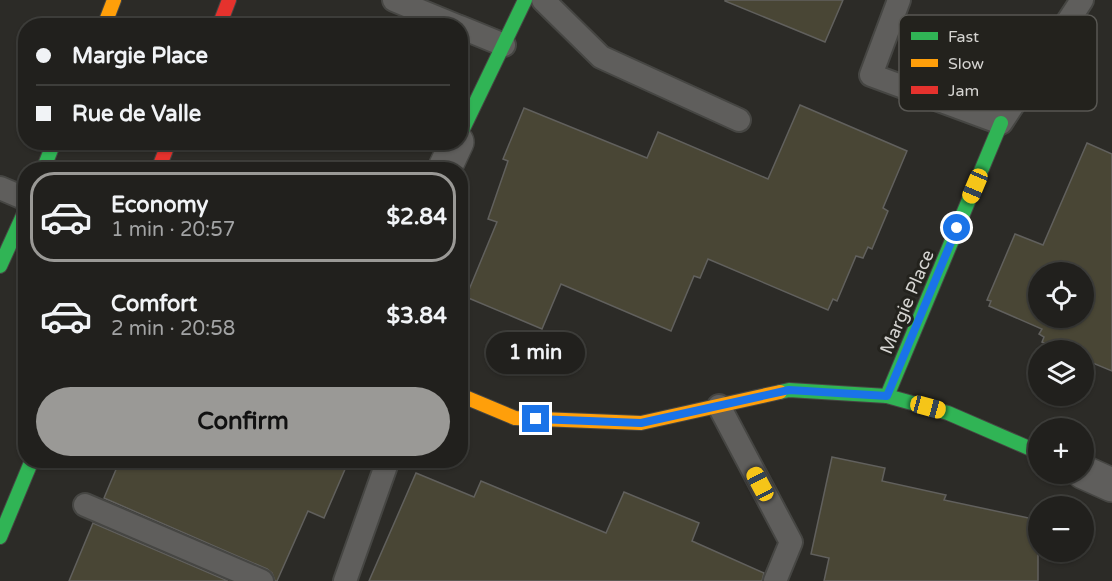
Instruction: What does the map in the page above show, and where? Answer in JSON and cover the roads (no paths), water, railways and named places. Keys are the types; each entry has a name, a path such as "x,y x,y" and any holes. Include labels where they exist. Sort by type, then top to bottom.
{"street":[{"path":"107,18 114,0"},
{"path":"222,18 230,0"},
{"path":"468,119 525,0"},
{"name":"Margie Place","path":"887,396 1001,123"},
{"path":"0,266 18,227"},
{"path":"468,398 515,418 641,423 789,390 887,396 948,413 1028,448"},
{"path":"0,537 29,468"},
{"path":"1094,477 1112,485"}],"lane":[{"path":"394,0 439,18"},
{"path":"543,0 601,57 739,120"},
{"path":"899,0 871,75 899,85"},
{"path":"1072,15 1082,0"},
{"path":"468,30 504,45"},
{"path":"968,111 1001,123 1009,111"},
{"path":"0,188 18,196"},
{"path":"719,406 791,542 775,581"},
{"path":"345,581 385,468"},
{"path":"85,505 262,581"}]}
